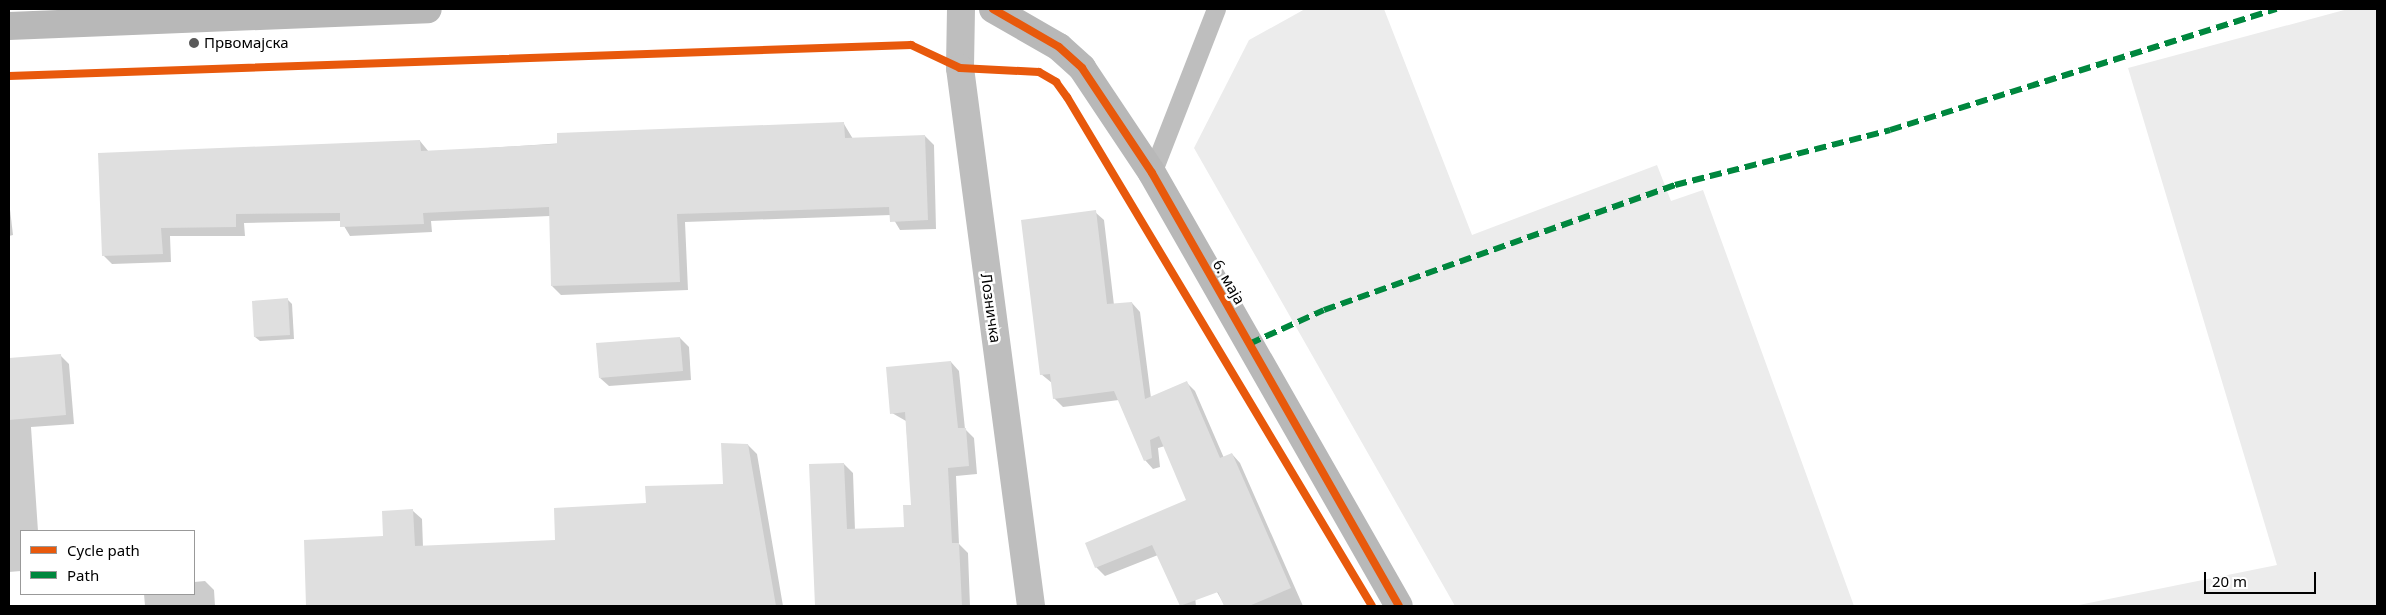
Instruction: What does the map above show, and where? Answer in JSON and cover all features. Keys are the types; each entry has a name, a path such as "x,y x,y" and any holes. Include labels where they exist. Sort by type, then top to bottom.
{"street":[{"path":"9,26 428,9"},
{"name":"Лозничка","path":"961,9 960,68 1031,606"},
{"name":"6. маја","path":"993,9 1053,43 1082,68 1152,173 1399,606"}],"lane":[{"path":"1152,173 1216,9"}],"shaded area":[{"path":"1305,9 1384,9 1472,235 1657,165 1671,201 1703,190 1854,606 1455,606 1194,148 1249,40"},
{"path":"2348,9 2377,9 2377,606 2074,606 2277,565 2128,68"}],"building":[{"path":"844,122 845,138 925,135 928,220 890,222 889,207 677,214 680,282 551,286 549,207 423,213 424,224 340,227 340,213 236,214 236,227 161,228 163,254 102,256 98,153 420,140 421,151 557,144 557,133"},
{"path":"1096,210 1107,304 1132,302 1145,399 1187,381 1220,458 1232,453 1291,588 1249,606 1224,606 1218,592 1180,606 1152,545 1095,568 1085,543 1186,500 1159,436 1150,440 1152,458 1144,461 1114,391 1053,399 1050,374 1040,375 1021,220"},
{"path":"288,298 290,335 254,337 252,301"},
{"path":"680,337 683,371 599,378 596,343"},
{"path":"61,354 66,415 9,420 9,358"},
{"path":"951,361 958,428 966,428 969,466 948,468 952,543 959,543 962,606 815,606 809,464 844,463 847,529 904,527 903,505 911,505 905,412 890,414 886,367"},
{"path":"721,443 748,444 776,606 306,606 304,540 383,536 382,511 413,509 415,546 555,540 554,508 646,503 645,486 723,484"}],"marked path":[{"path":"1249,344 1324,310 1675,185 1890,130 2277,9"}],"cycle path":[{"path":"993,9 1059,47 1082,68 1152,173 1399,606"},
{"path":"9,76 911,45 960,68 1039,72 1056,82 1067,97 1372,606"}],"place":[{"name":"Првомајска","path":"194,43"}]}
